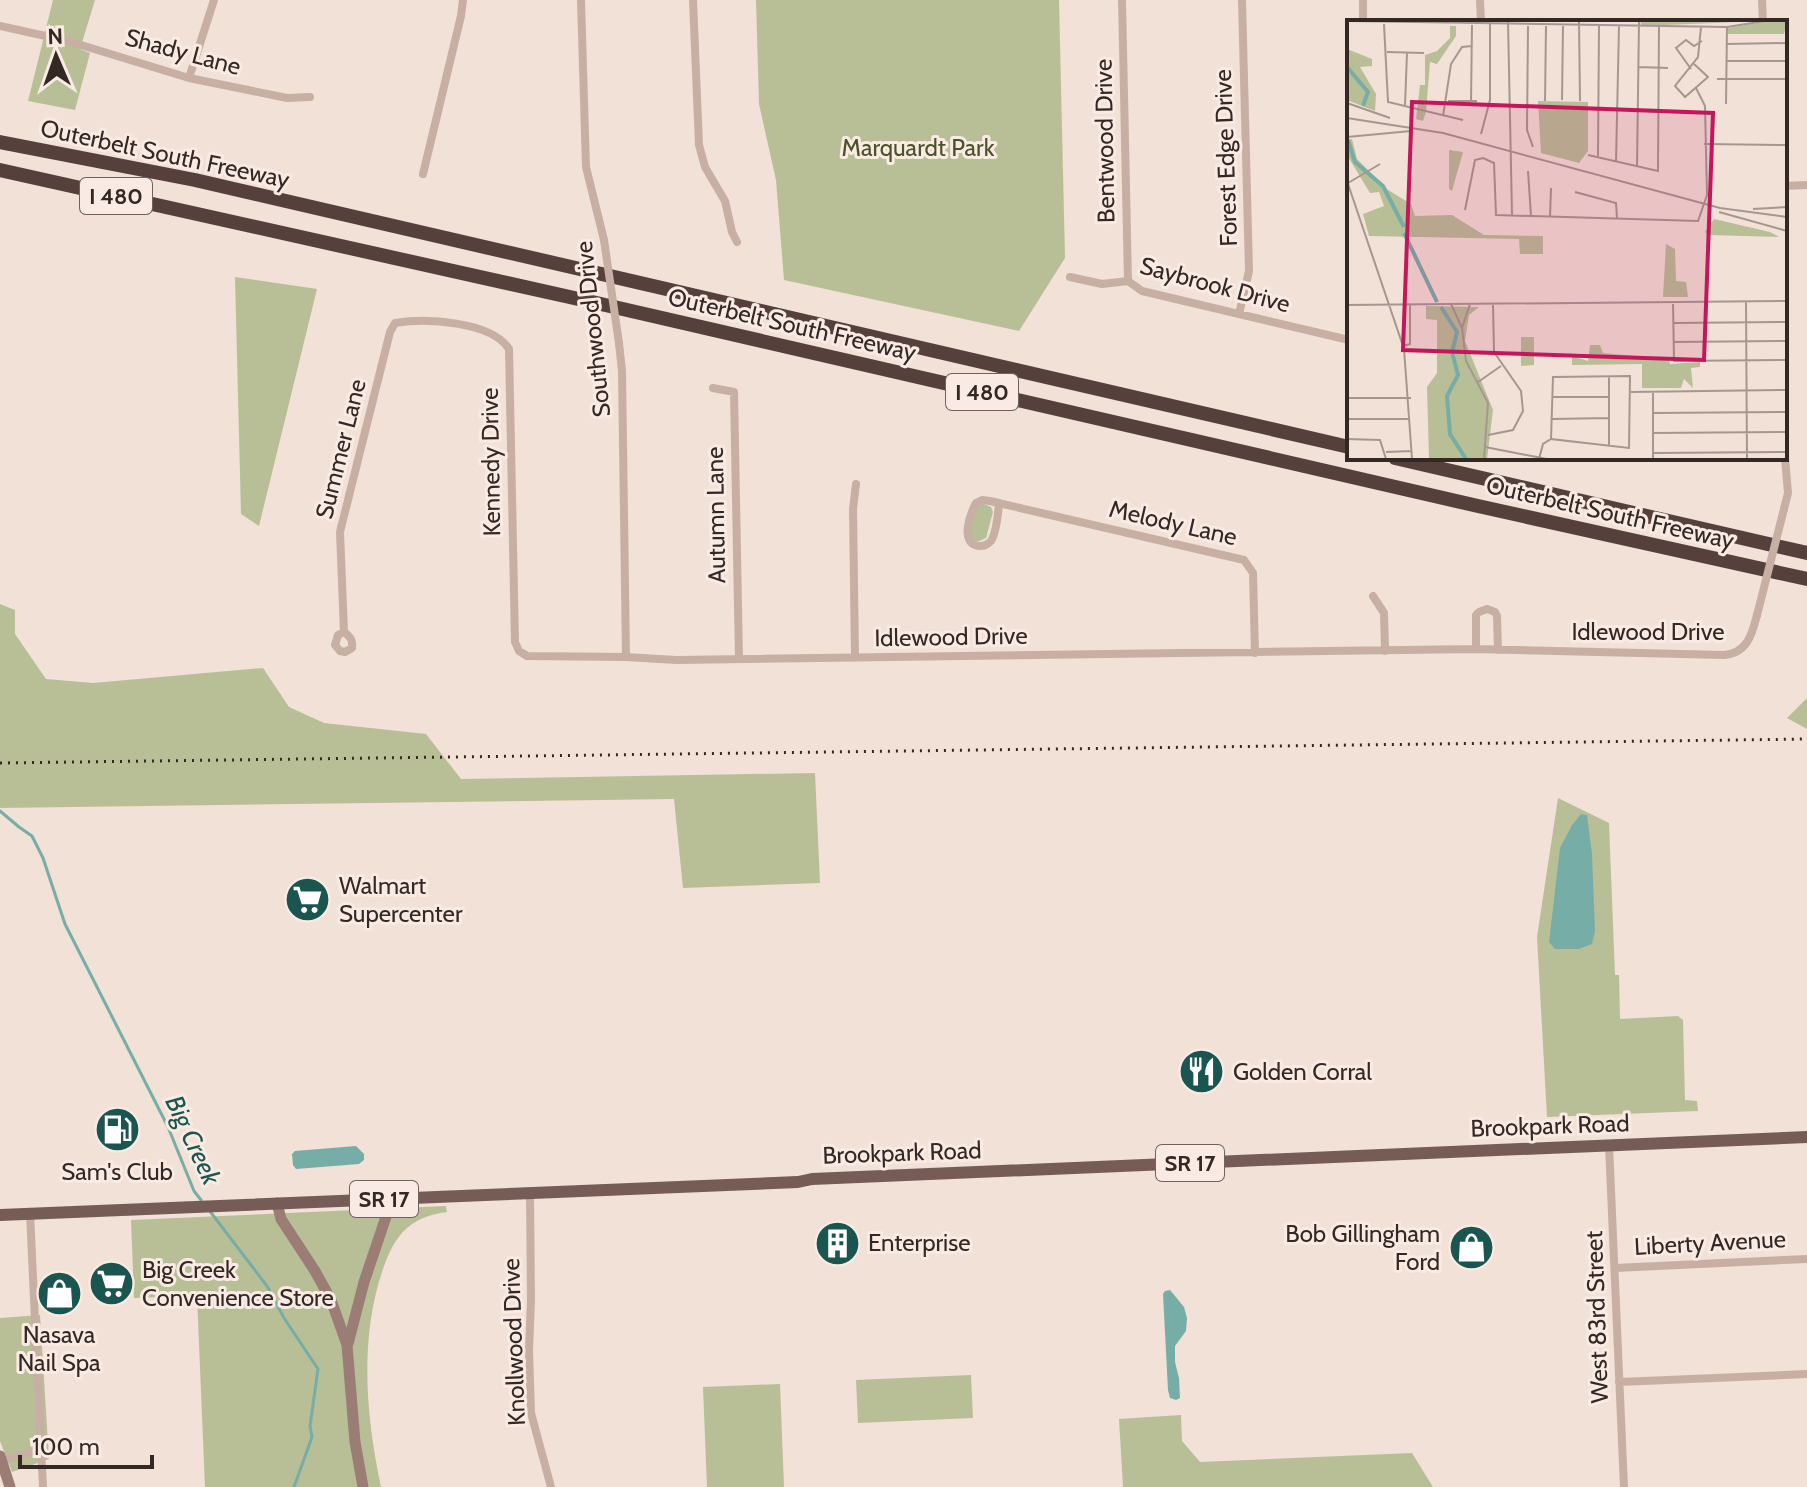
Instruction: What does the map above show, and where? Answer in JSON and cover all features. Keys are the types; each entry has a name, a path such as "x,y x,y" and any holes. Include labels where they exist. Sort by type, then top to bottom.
{"highway":[{"name":"Outerbelt South Freeway","path":"0,142 195,180 1347,447"},
{"name":"Outerbelt South Freeway","path":"0,170 1807,579"},
{"name":"Outerbelt South Freeway","path":"1404,460 1807,553"}],"main road":[{"name":"Brookpark Road","path":"0,1215 1807,1137"}],"street":[{"path":"189,78 214,0"},
{"path":"423,174 463,0"},
{"name":"Southwood Drive","path":"581,0 586,167 604,240 622,371 626,657"},
{"path":"693,0 699,145 705,167 725,201 737,242"},
{"name":"Bentwood Drive","path":"1122,0 1128,281"},
{"name":"Forest Edge Drive","path":"1239,314 1249,271 1242,0"},
{"path":"1480,0 1481,20"},
{"path":"1762,0 1763,20"},
{"name":"Shady Lane","path":"0,26 68,41 189,78 287,98 310,97"},
{"path":"1787,186 1807,185"},
{"name":"Saybrook Drive","path":"1070,277 1102,284 1128,281 1142,291 1347,340"},
{"name":"Summer Lane","path":"344,632 340,532 390,332 395,323 439,320"},
{"name":"Kennedy Drive","path":"439,320 489,334 503,340 509,349 515,642 519,651"},
{"name":"Autumn Lane","path":"713,388 734,392 739,659"},
{"name":"Idlewood Drive","path":"519,651 535,657 676,660 1476,649 1731,655 1749,641 1757,615 1788,493 1785,460"},
{"path":"855,658 853,509 856,484"},
{"path":"982,500 999,503 992,539 986,545 971,543 967,531 976,503 982,500"},
{"name":"Melody Lane","path":"999,503 1244,560 1253,573 1255,653"},
{"path":"1373,596 1384,613 1385,651"},
{"path":"1476,649 1476,615 1487,609 1497,616 1498,650"},
{"name":"West 83rd Street","path":"1609,1145 1624,1487"},
{"name":"Knollwood Drive","path":"530,1193 531,1413 551,1487"},
{"path":"347,1345 392,1199"},
{"path":"277,1203 281,1219 331,1300 347,1345 355,1442 363,1487"},
{"path":"30,1213 43,1487"},
{"name":"Liberty Avenue","path":"1615,1268 1807,1259"},
{"path":"1619,1382 1807,1374"},
{"path":"10,1487 1,1458 41,1449"}],"green space":[{"path":"53,0 95,0 80,49 90,53 75,110 28,101"},
{"name":"Marquardt Park","path":"756,0 1059,0 1065,258 1019,331 784,280 776,180 759,104"},
{"path":"235,277 317,289 259,526 241,514"},
{"path":"982,503 991,507 993,512 986,538 977,542 973,540 971,525 973,515"},
{"path":"0,604 15,610 15,634 46,679 93,683 263,668 289,707 324,723 426,734 461,779 815,773 820,883 683,888 674,799 0,808"},
{"path":"1807,698 1807,729 1787,718"},
{"path":"1558,798 1609,823 1615,975 1619,975 1620,1019 1678,1016 1683,1020 1685,1100 1697,1101 1698,1111 1547,1117 1537,937"},
{"path":"446,1206 447,1212 421,1219 399,1237 387,1258 375,1296 367,1378 381,1487 205,1487 197,1296 134,1298 131,1220"},
{"path":"40,1315 49,1459 12,1472 0,1441 0,1318"},
{"path":"971,1375 973,1418 858,1423 856,1380"},
{"path":"780,1384 784,1487 707,1487 703,1387"},
{"path":"1181,1415 1182,1441 1200,1462 1412,1453 1433,1487 1123,1487 1119,1419"}],"water":[{"path":"1581,814 1587,815 1592,854 1595,931 1592,944 1579,949 1555,949 1549,942 1560,848"},
{"path":"356,1146 364,1154 364,1160 359,1164 296,1169 293,1165 292,1154 295,1151"},
{"path":"1170,1290 1184,1307 1187,1318 1186,1331 1175,1346 1180,1398 1176,1400 1170,1398 1168,1390 1163,1294"}],"waterway":[{"name":"Big Creek","path":"0,811 32,836 43,858 65,924 168,1127 194,1191 201,1200"},
{"name":"Big Creek","path":"209,1210 267,1286 318,1369 310,1426 312,1437 294,1487"}],"railway":[{"path":"0,763 1807,739"}],"place":[{"name":"Walmart Supercenter","path":"308,900"},
{"name":"Golden Corral","path":"1202,1072"},
{"name":"Sam's Club","path":"117,1130"},
{"name":"Enterprise","path":"837,1243"},
{"name":"Bob Gillingham Ford","path":"1471,1248"},
{"name":"Big Creek Convenience Store","path":"111,1284"},
{"name":"Nasava Nail Spa","path":"59,1293"}]}
